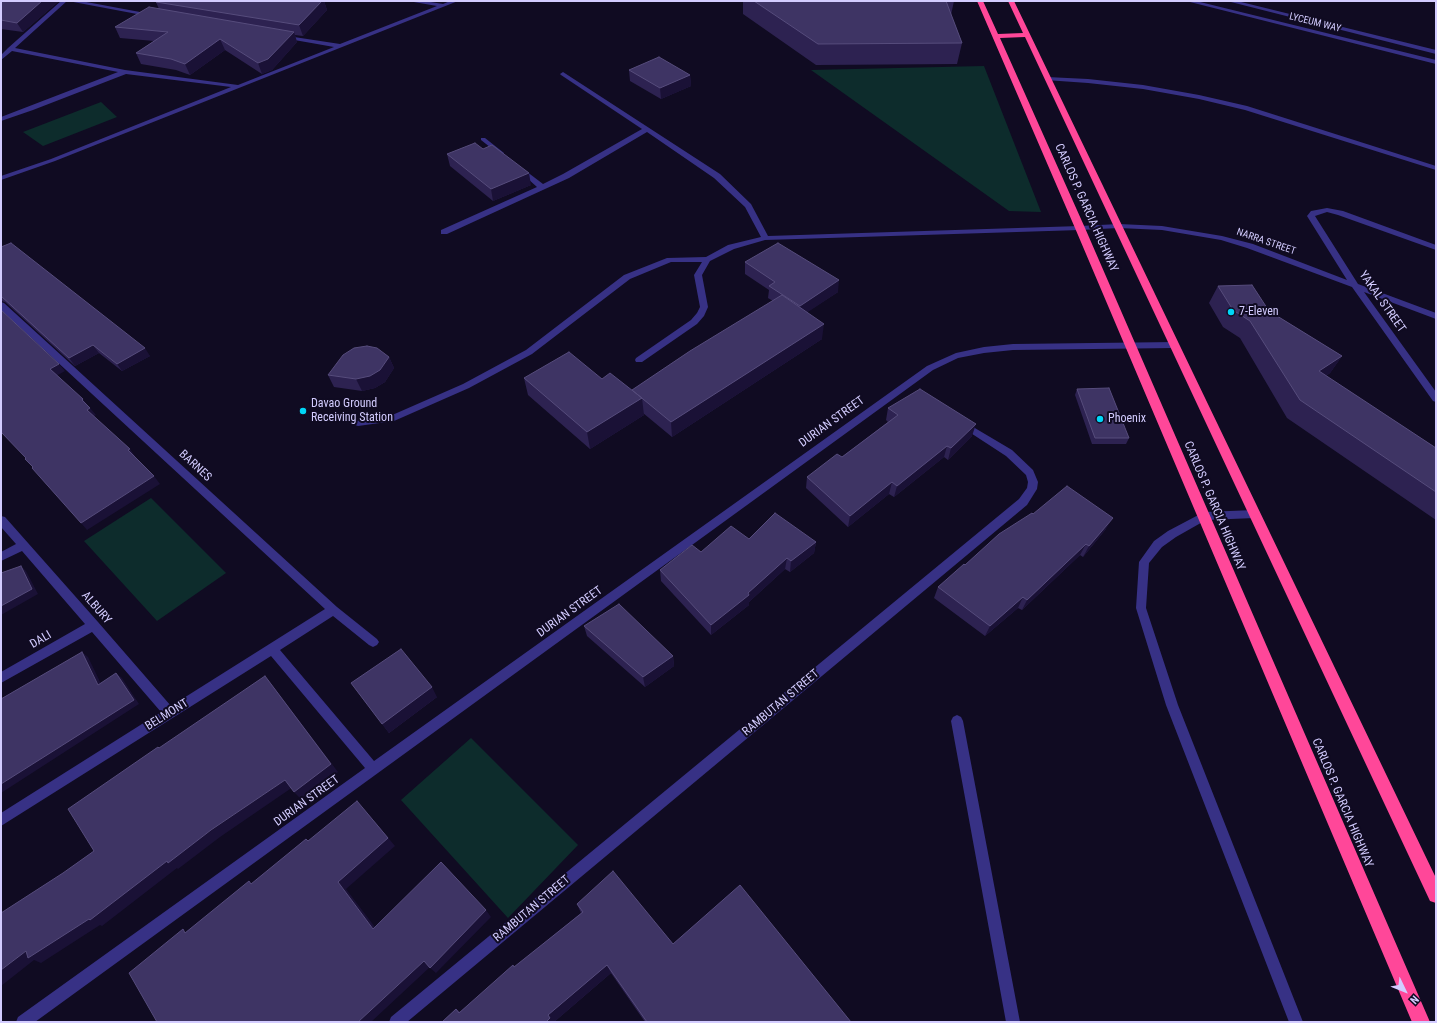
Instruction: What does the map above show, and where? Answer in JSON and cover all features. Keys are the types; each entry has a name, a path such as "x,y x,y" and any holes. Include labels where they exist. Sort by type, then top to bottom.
{"highway":[{"name":"CARLOS P. GARCIA HIGHWAY","path":"980,1 1080,228 1421,1022"},
{"name":"CARLOS P. GARCIA HIGHWAY","path":"1012,1 1047,79 1119,226 1436,895"},
{"path":"995,36 1027,35"}],"street":[{"path":"1,58 64,1"},
{"path":"72,1 163,16"},
{"path":"412,1 443,6"},
{"path":"1,178 53,160 455,1"},
{"name":"LYCEUM WAY","path":"1189,1 1436,62"},
{"name":"LYCEUM WAY","path":"1230,1 1436,52"},
{"path":"278,36 340,46"},
{"path":"10,49 125,72 238,87"},
{"path":"1,119 31,110 125,72"},
{"path":"563,74 716,176 748,206 765,238"},
{"path":"1047,79 1088,81 1143,87 1200,97 1246,108 1436,168"},
{"path":"444,232 566,176 646,130"},
{"path":"483,139 542,187"},
{"name":"YAKAL STREET","path":"1436,248 1340,213 1327,210 1320,211 1311,216 1354,284 1436,399"},
{"name":"NARRA STREET","path":"707,259 731,247 765,238 1119,226 1162,228 1222,238 1250,246 1436,316"},
{"path":"639,360 694,322 702,314 704,307 698,275 707,259"},
{"path":"358,423 391,419 466,386 529,352 627,277 670,260 707,259"},
{"name":"BARNES","path":"1,305 333,610 374,642"},
{"name":"DURIAN STREET","path":"23,1022 930,368 950,359 984,350 1013,347 1175,345"},
{"path":"904,386 917,394"},
{"name":"RAMBUTAN STREET","path":"396,1022 1023,502 1032,489 1034,482 1030,473 1009,453 957,420"},
{"path":"1255,514 1204,516 1172,534 1158,544 1144,562 1141,608 1172,705 1296,1022"},
{"name":"ALBURY","path":"1,520 170,714"},
{"path":"1,557 23,545"},
{"name":"BELMONT","path":"1,820 333,610"},
{"name":"DALI","path":"1,678 94,625"},
{"path":"272,649 373,769"},
{"path":"957,721 1013,1022"}],"green space":[{"path":"984,66 1041,212 1009,211 811,70"},
{"path":"101,102 117,117 43,146 23,132"},
{"path":"151,498 226,573 157,621 84,541"},
{"path":"471,738 578,845 508,918 401,800"}],"building":[{"path":"42,1 17,23 1,20 1,2"},
{"path":"322,1 299,25 156,2"},
{"path":"754,1 946,1 962,43 818,44"},
{"path":"149,7 294,32 268,59 258,63 220,39 185,64 171,59 136,53 168,32 115,27"},
{"path":"659,57 690,75 660,88 629,70"},
{"path":"475,143 483,149 492,145 529,173 491,189 447,154"},
{"path":"11,243 145,348 117,364 93,345 69,358 1,296 1,247"},
{"path":"778,243 839,280 800,306 769,286 775,282 745,262"},
{"path":"1252,285 1269,311 1342,356 1319,371 1436,448 1436,492 1300,400 1250,321 1233,310 1218,286"},
{"path":"782,295 824,324 671,422 632,390 690,351"},
{"path":"1,310 59,364 50,369 83,399 82,400 90,408 87,410 130,449 128,450 154,476 81,523 32,468 33,467 25,459 26,458 1,432"},
{"path":"367,346 377,348 389,357 380,370 370,376 356,379 328,375 343,355 354,348"},
{"path":"569,352 602,379 610,373 642,398 587,432 524,378"},
{"name":"Phoenix","path":"1109,388 1129,438 1095,438 1077,389"},
{"path":"920,389 976,424 951,448 947,446 897,486 892,482 850,516 807,477 837,454 842,457 898,415 888,408"},
{"path":"1067,486 1113,518 1089,546 1086,544 1027,600 1023,597 990,626 938,587 999,534 1032,513 1033,514"},
{"path":"775,513 816,542 791,561 787,558 748,593 749,595 711,625 660,570 692,545 701,552 731,526 749,539"},
{"path":"21,566 32,589 1,606 1,573"},
{"path":"619,604 673,656 643,677 584,626"},
{"path":"401,649 432,687 382,724 351,683"},
{"path":"82,652 98,685 116,673 134,700 1,784 1,699"},
{"path":"265,676 331,764 294,792 285,780 211,830 168,863 167,861 90,920 89,919 28,958 26,951 1,970 1,913 94,851 68,809"},
{"path":"357,801 388,838 338,882 373,929 441,862 486,910 430,968 424,961 358,1022 157,1022 129,973 183,929 185,933 249,881 251,884 306,839 308,841"},
{"path":"613,871 673,944 740,885 851,1022 647,1022 607,965 548,1015 550,1018 546,1022 442,1022 456,1009 459,1013 513,965 514,967 583,912 577,904"}],"place":[{"name":"7-Eleven","path":"1231,312"},
{"name":"Davao Ground Receiving Station","path":"303,411"},
{"name":"Phoenix","path":"1100,419"}]}
